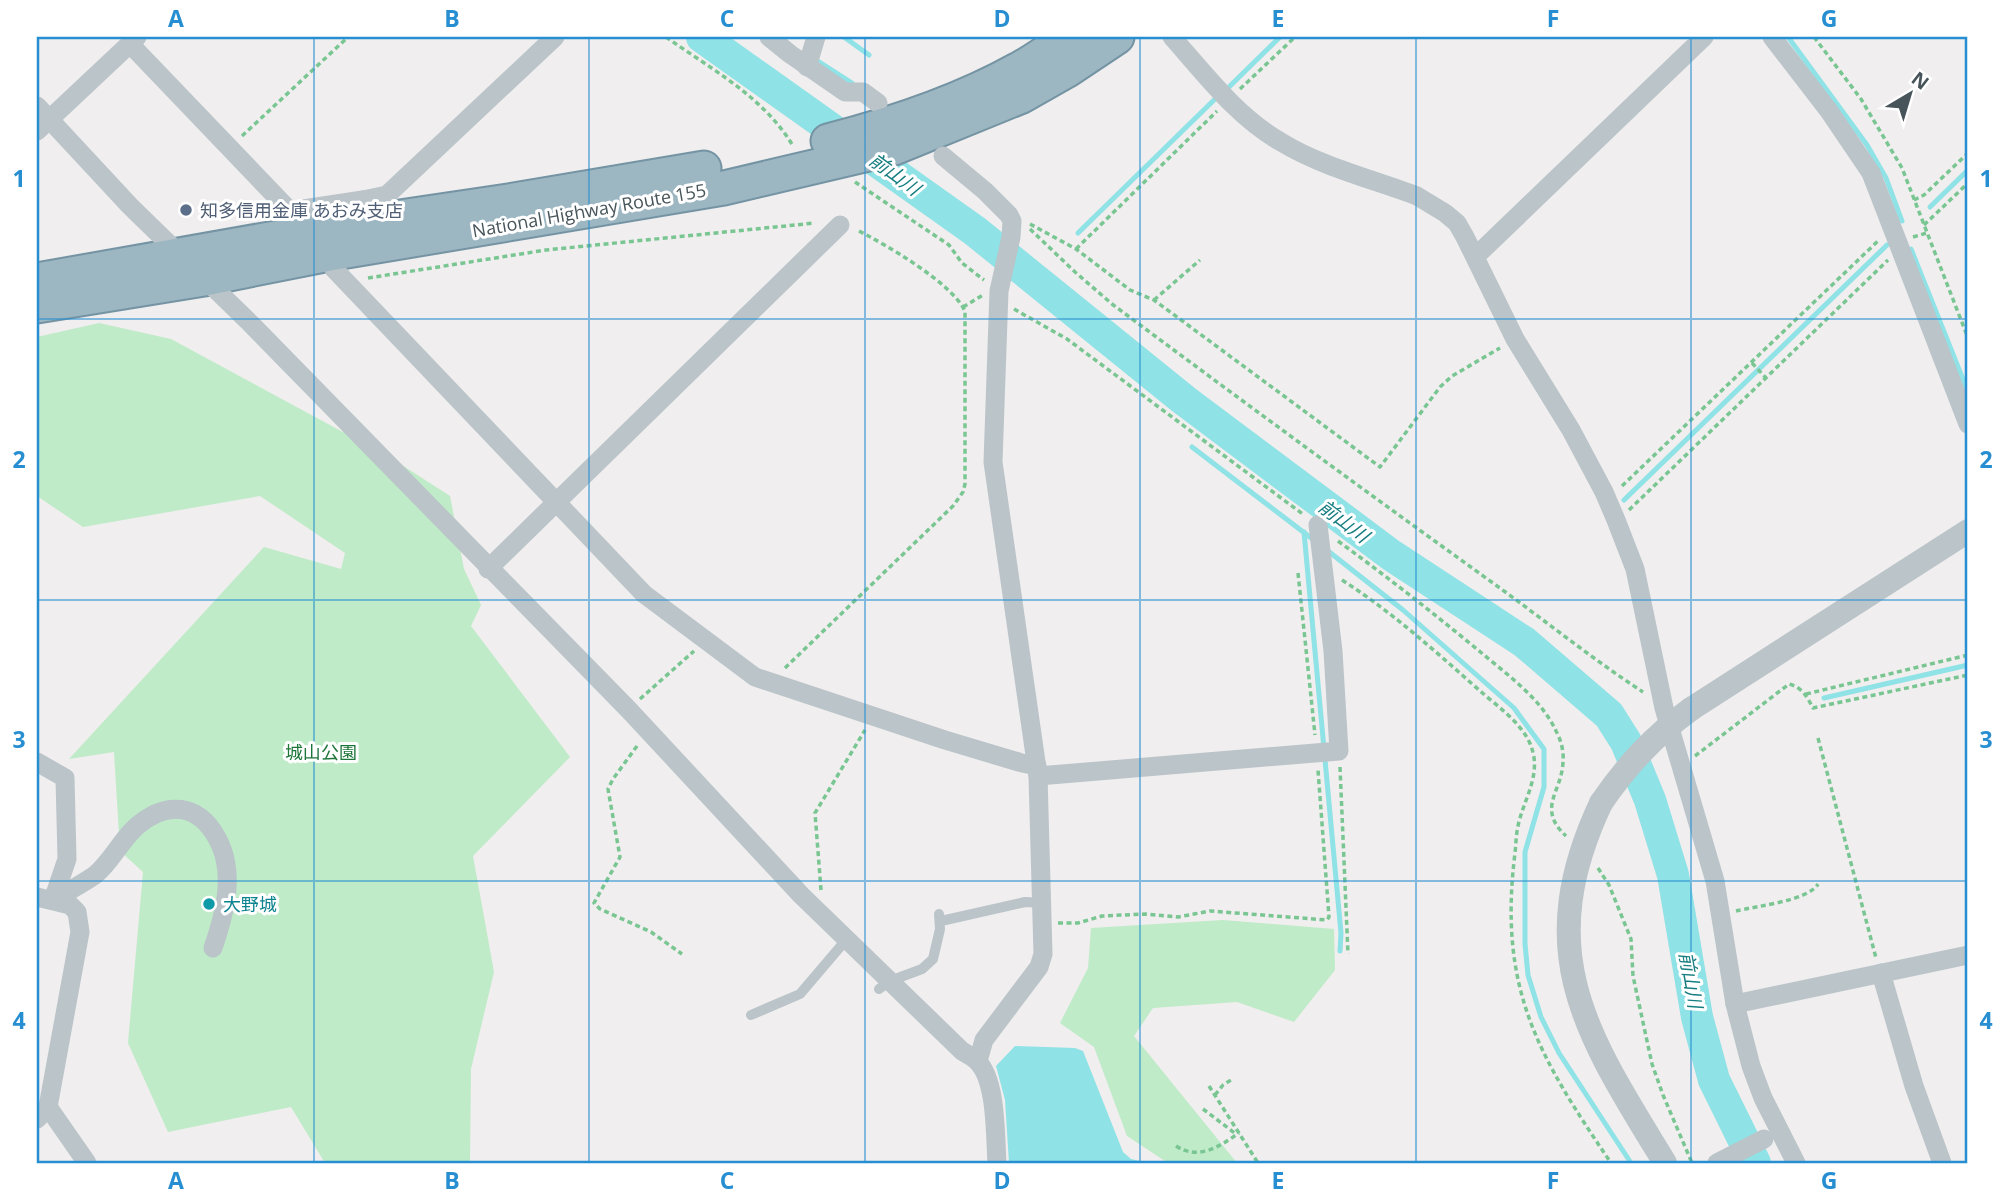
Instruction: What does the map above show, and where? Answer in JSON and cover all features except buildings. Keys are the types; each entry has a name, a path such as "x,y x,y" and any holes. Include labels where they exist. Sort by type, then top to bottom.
{"highway":[{"name":"National Highway Route 155","path":"37,306 724,188 821,154 881,127 959,99 1020,69 1068,37"},
{"name":"National Highway Route 155","path":"881,127 1022,96 1117,37"},
{"name":"National Highway Route 155","path":"37,280 179,255 364,211 508,201 709,167 821,154"}],"street":[{"path":"555,37 387,195 364,211 290,211 134,41 41,119 261,334 488,569 628,709 846,940 884,985 962,1051 978,1061 992,1098 996,1162"},
{"path":"769,37 845,92 863,92 881,127"},
{"path":"807,67 816,37"},
{"path":"1172,37 1228,100 1264,131 1311,158 1417,196 1432,204 1457,223 1476,256 1515,339 1570,430 1606,497 1634,569 1661,694 1716,881 1735,1004 1763,1098 1796,1163"},
{"path":"1476,256 1704,37"},
{"path":"1772,37 1829,111 1871,173 1968,424"},
{"path":"943,156 1009,215 1012,221 1001,286 993,462 1038,771 1043,954 1039,967 984,1040 978,1061"},
{"path":"488,569 840,225"},
{"path":"329,254 334,270 644,594 755,677 1038,771 1339,751 1334,651 1318,525"},
{"path":"1665,1163 1601,1054 1584,1017 1567,943 1576,864 1587,832 1601,803 1640,752 1663,730 1691,709 1968,531"},
{"path":"37,761 65,778 67,859 45,898"},
{"path":"45,898 96,874 138,825 164,810 179,808 194,812 212,829 227,866 228,882 223,918 213,948"},
{"path":"45,898 70,905 77,912 80,932 43,1113 87,1163"},
{"path":"1735,1004 1968,955"},
{"path":"1881,973 1914,1086 1942,1163"},
{"path":"1717,1163 1765,1139"}],"lane":[{"path":"884,985 911,975 933,959 940,918 1025,902 1042,903"},
{"path":"751,1015 800,994 846,940"}],"path":[{"path":"230,148 348,37"},
{"path":"666,37 760,103 781,124 892,208 950,245 962,263 1001,286"},
{"path":"1076,249 1295,37"},
{"path":"1814,37 1861,99 1902,168 1968,338"},
{"path":"1914,200 1924,195 1968,153"},
{"path":"1924,225 1968,183"},
{"path":"1009,215 1039,227 1076,249 1130,290 1154,300 1380,467 1440,387 1452,376 1515,339"},
{"path":"1009,215 1029,228 1112,304 1357,486 1544,620 1610,671 1651,696 1661,694"},
{"path":"348,285 356,280 546,250 821,222 854,229 901,254 956,297 964,307 967,320 963,492 953,506 780,673 773,684"},
{"path":"1606,497 1612,495 1752,363 1860,256 1892,230"},
{"path":"1615,517 1628,512 1895,254 1900,253"},
{"path":"1154,300 1200,260"},
{"path":"1752,363 1766,378"},
{"path":"1042,923 1078,923 1102,916 1145,914 1178,917 1210,911 1327,920 1329,917 1317,753 1298,573"},
{"path":"1323,573 1339,578 1371,598 1398,620 1508,716 1531,746 1534,770 1518,825 1510,909 1511,941 1517,981 1528,1019 1543,1054 1569,1100 1611,1163"},
{"path":"628,709 706,640"},
{"path":"1806,694 1968,655"},
{"path":"1680,762 1696,756 1790,684 1806,694 1813,708 1968,675"},
{"path":"819,913 822,906 815,813 873,716"},
{"path":"649,733 612,779 608,789 620,857 594,904 651,932 682,954"},
{"path":"1818,738 1881,973"},
{"path":"1339,751 1348,954"},
{"path":"1591,862 1609,885 1631,939 1633,976 1652,1064 1692,1163"},
{"path":"1721,914 1800,896 1811,892 1818,884"},
{"path":"1215,1096 1223,1085 1231,1080"},
{"path":"1209,1086 1237,1134 1258,1163"},
{"path":"1203,1109 1237,1134"},
{"path":"1176,1146 1193,1152 1205,1152 1217,1148 1237,1134"}],"green space":[{"name":"城山公園","path":"99,323 171,339 391,458 450,496 464,569 481,605 471,626 570,757 473,856 494,972 471,1069 470,1163 325,1163 291,1107 168,1132 128,1043 143,872 120,851 114,752 69,759 264,547 341,569 345,553 260,496 83,527 37,496 37,337"},
{"path":"1223,920 1334,929 1335,970 1294,1022 1237,1002 1153,1008 1134,1036 1237,1163 1168,1163 1127,1136 1094,1047 1060,1023 1088,968 1091,928"}],"water":[{"path":"1015,1046 1075,1048 1083,1051 1123,1152 1131,1159 1149,1163 1009,1163 1005,1100 996,1066"}],"waterway":[{"name":"前山川","path":"702,37 975,231 1184,400 1391,555 1524,642 1609,715 1626,742 1650,800 1673,875 1697,1017 1714,1080 1755,1163"},
{"path":"844,37 869,55"},
{"path":"1229,87 1280,37"},
{"path":"1788,37 1867,145 1886,178 1902,221"},
{"path":"813,58 852,83"},
{"path":"1078,233 1214,100"},
{"path":"1930,207 1968,170"},
{"path":"1624,500 1887,245"},
{"path":"1911,249 1968,392"},
{"path":"1192,447 1315,541"},
{"path":"1304,532 1341,933 1340,951"},
{"path":"1328,551 1403,610 1514,708 1544,749 1544,787 1525,852 1525,944 1528,975 1541,1017 1559,1053 1631,1163"},
{"path":"1824,698 1968,665"}],"place":[{"name":"知多信用金庫 あおみ支店","path":"186,210"},
{"name":"大野城","path":"209,904"}]}
